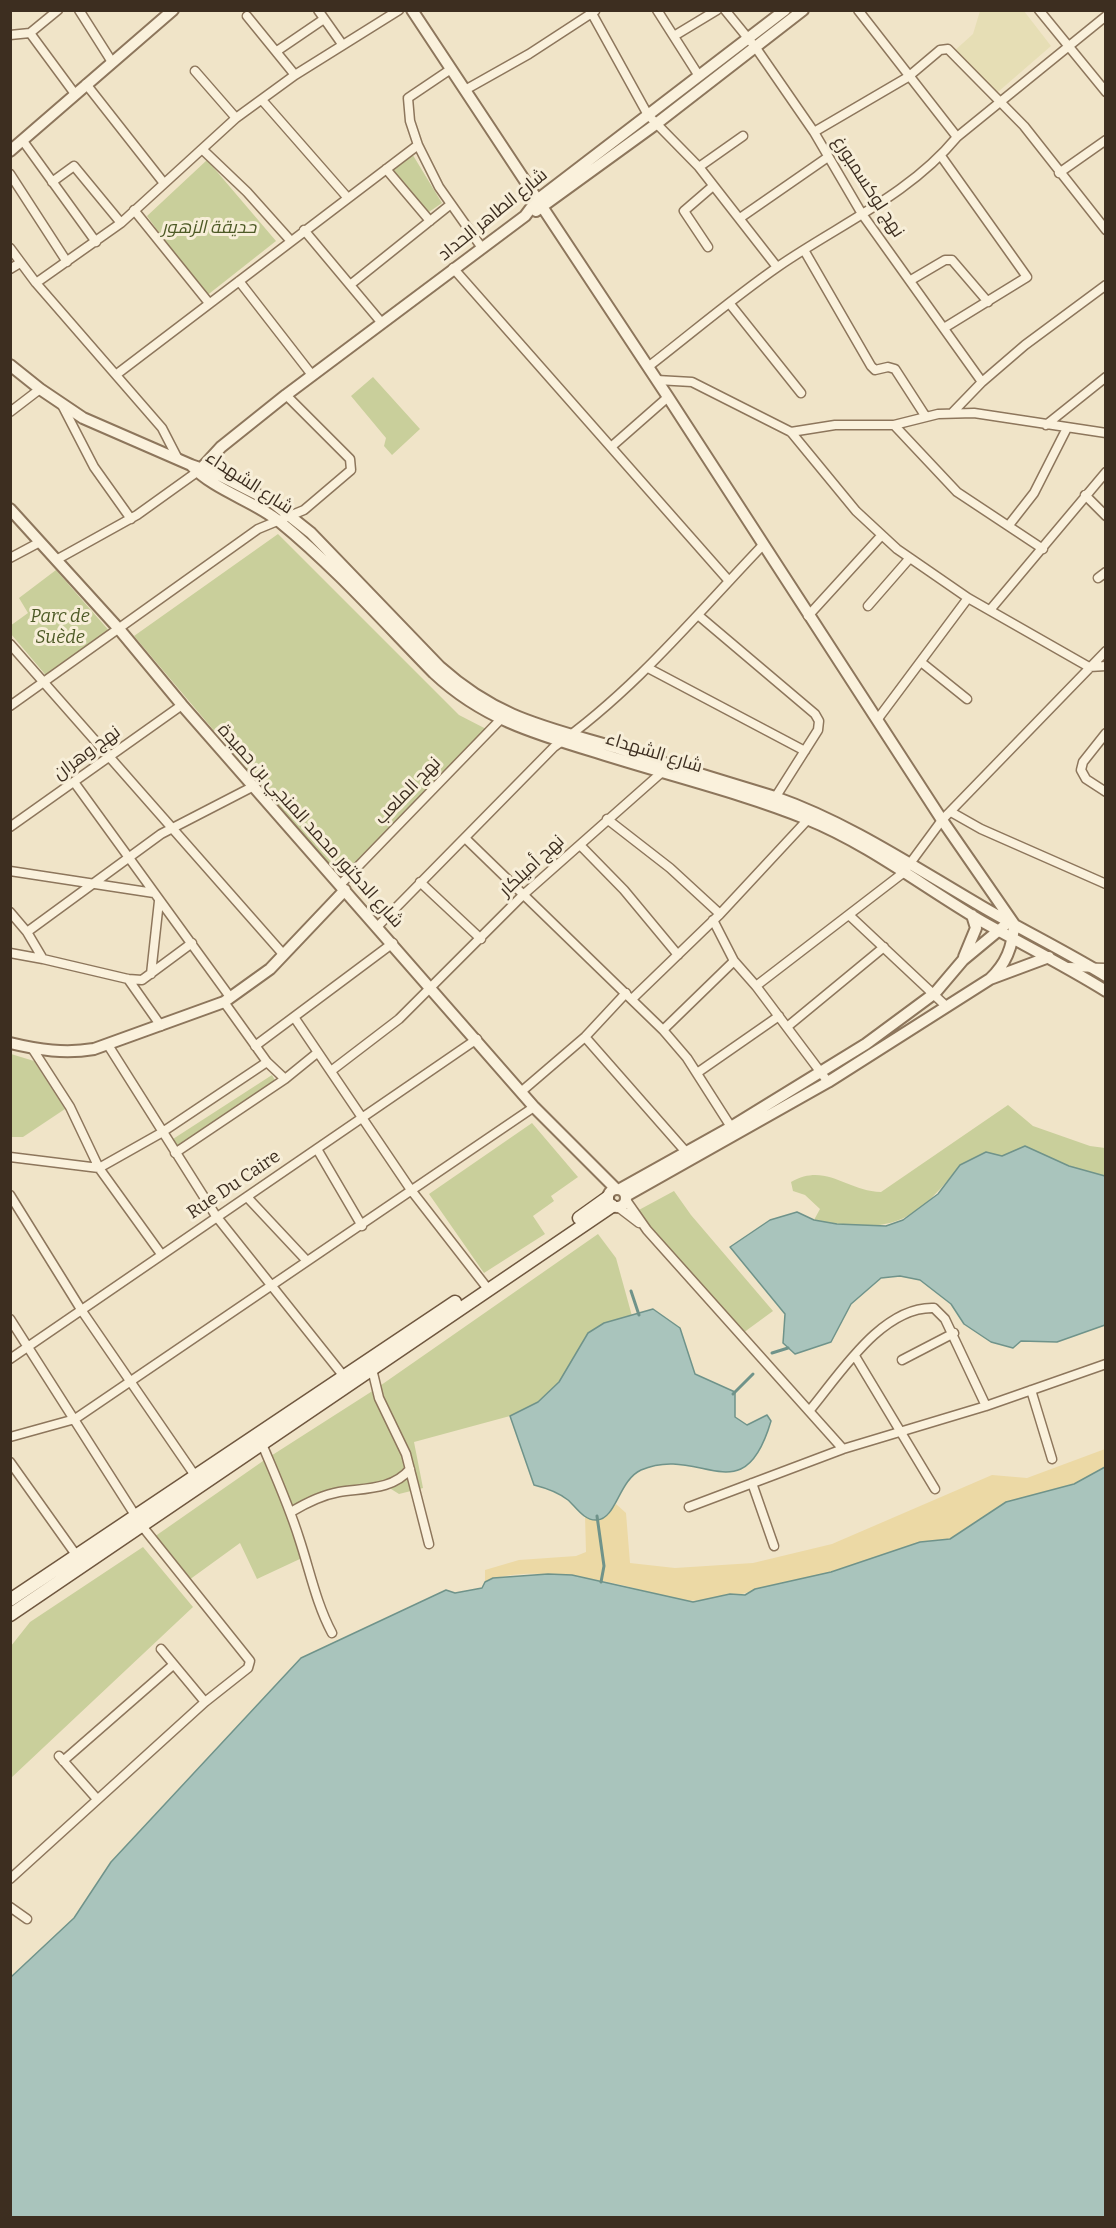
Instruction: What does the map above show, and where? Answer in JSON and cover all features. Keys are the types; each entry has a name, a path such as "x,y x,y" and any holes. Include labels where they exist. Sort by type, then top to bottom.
{"main road":[{"path":"198,1481 262,1444 346,1380 372,1369 544,1245 617,1197"},
{"path":"10,1615 139,1521 486,1286"},
{"path":"10,1600 81,1562"}],"street":[{"path":"10,36 30,33 58,10"},
{"path":"79,10 112,62"},
{"path":"96,242 52,182 15,145 173,10"},
{"path":"318,10 342,44"},
{"path":"36,283 121,223 163,182 203,150 236,118 295,75 399,10"},
{"path":"412,10 657,380 808,616 877,720 946,816 1011,923 1014,938 1003,965 990,979"},
{"path":"657,10 699,76"},
{"path":"674,36 717,10"},
{"name":"نهج لوكسمبورغ","path":"725,10 753,43 814,132 862,214 911,279 982,382"},
{"path":"539,204 656,124 753,43 803,10"},
{"path":"858,10 957,137"},
{"path":"1039,10 1106,92"},
{"path":"465,90 529,54 593,11 648,116 699,167 777,267"},
{"name":"شارع الطاهر الحداد","path":"196,468 381,322 525,216 699,76 753,43 784,11"},
{"path":"247,16 295,75"},
{"path":"648,367 777,267 882,203 941,156 957,137 1066,45 1106,16"},
{"path":"277,51 324,19"},
{"path":"30,33 75,94"},
{"path":"814,132 908,77 940,50 948,49 1024,126 1106,230"},
{"path":"451,69 408,98 410,120 417,145 451,204 482,248"},
{"path":"195,70 236,118"},
{"path":"86,84 163,182"},
{"path":"262,100 347,197"},
{"path":"699,167 743,136"},
{"path":"1059,172 1106,140"},
{"path":"117,374 417,145"},
{"path":"203,150 247,192 290,240"},
{"path":"941,156 1027,275 1026,280 944,328"},
{"path":"740,218 828,157"},
{"path":"52,182 74,166 121,223"},
{"path":"387,169 430,221"},
{"path":"10,174 67,262"},
{"path":"708,247 684,211 713,186"},
{"path":"350,285 451,204"},
{"path":"134,210 209,303"},
{"path":"304,230 381,322"},
{"path":"10,248 36,283 162,428 178,459"},
{"path":"804,249 872,366 875,370 888,367 895,369 926,417"},
{"path":"911,279 945,260 952,260 988,302"},
{"path":"10,269 20,263"},
{"path":"453,268 571,405 612,447 729,581"},
{"path":"239,281 312,375"},
{"path":"953,412 982,382 1024,345 1106,285"},
{"path":"730,304 801,393"},
{"path":"10,365 62,405 83,418 196,468 131,519 56,560"},
{"path":"1046,425 1106,377"},
{"path":"657,380 692,382 791,432 837,489 881,536 909,559 968,597 1089,667 1106,666"},
{"path":"10,412 40,389"},
{"path":"10,706 94,644 119,629 258,530 312,504 351,470 353,463 286,395"},
{"path":"612,447 668,397"},
{"path":"62,405 94,467 131,519"},
{"path":"791,432 835,425 894,425 953,412 974,412 1106,434"},
{"path":"894,425 957,492 1043,549"},
{"path":"1009,525 1034,493 1066,428"},
{"name":"شارع الشهداء","path":"196,468 248,488 290,515 311,533 468,697 510,715 811,815 1106,976"},
{"name":"شارع الشهداء","path":"196,468 277,520 303,541 434,673 500,720 562,742 661,772 773,801"},
{"path":"990,610 1106,472"},
{"path":"1085,495 1106,516"},
{"name":"شارع الدكتور محمد المنجي بن حميدة","path":"10,509 119,629 182,705 477,1039 534,1107 588,1162 617,1197"},
{"path":"808,616 881,536"},
{"path":"10,558 40,542"},
{"path":"377,927 562,742 573,735 648,668 762,546"},
{"path":"868,606 909,559"},
{"path":"877,720 968,597"},
{"path":"698,615 815,714 819,725 773,801"},
{"path":"10,644 45,681 283,954"},
{"path":"756,986 907,868 946,816 1106,651"},
{"path":"921,662 967,699"},
{"path":"648,668 805,751"},
{"name":"نهج وهران","path":"10,827 182,705"},
{"name":"نهج الملعب","path":"342,888 500,720"},
{"path":"1106,733 1083,762 1081,770 1086,779 1106,792"},
{"name":"نهج أميلكار","path":"331,1071 399,1019 432,989 523,896 661,772"},
{"path":"74,782 192,944 255,1046 267,1062 285,1079"},
{"path":"27,932 172,827 254,786"},
{"path":"522,1091 678,955 720,914 811,815"},
{"path":"946,816 1106,884"},
{"path":"607,819 670,868 720,914"},
{"path":"465,838 663,1030 698,1073 734,1131"},
{"path":"580,845 624,890 678,955"},
{"name":"شارع الشهداء","path":"907,868 972,915 1106,991"},
{"path":"10,871 157,897"},
{"path":"420,882 481,939"},
{"path":"10,1043 74,1053 108,1045 227,1000 270,969 342,888"},
{"path":"151,974 157,897"},
{"path":"10,912 27,932 43,959"},
{"path":"849,915 935,993 946,1006"},
{"path":"963,960 976,928 972,915"},
{"path":"713,920 734,962 756,986 825,1078"},
{"path":"825,1078 935,993 963,960 1011,923"},
{"path":"10,953 128,979 142,980 192,944"},
{"path":"255,1046 393,944"},
{"path":"787,1027 884,947"},
{"path":"617,1197 825,1078 990,979 1049,957"},
{"path":"663,1030 734,962"},
{"path":"1067,967 1106,968"},
{"path":"128,979 161,1026"},
{"path":"698,1073 779,1016"},
{"path":"294,1017 411,1190 486,1286"},
{"path":"585,1037 686,1152"},
{"name":"Rue Du Caire","path":"10,1359 477,1039"},
{"path":"108,1045 216,1216 346,1380"},
{"path":"32,1048 70,1107 99,1168 161,1254"},
{"path":"175,1152 285,1079 317,1053"},
{"path":"10,1157 99,1168 161,1132 267,1062"},
{"path":"10,1437 75,1419 534,1107"},
{"path":"617,1197 686,1152 734,1131"},
{"path":"316,1149 362,1226"},
{"path":"10,1195 82,1311 198,1481"},
{"path":"247,1197 307,1261"},
{"path":"617,1197 843,1449"},
{"path":"810,1410 855,1356 890,1320 918,1307 934,1308 954,1333 986,1407"},
{"path":"10,1319 139,1521 249,1657 248,1668 205,1702 10,1878"},
{"path":"902,1360 954,1333"},
{"path":"855,1356 935,1489"},
{"path":"689,1507 843,1449 986,1407 1106,1364"},
{"path":"372,1369 379,1398 403,1444 429,1544"},
{"path":"1031,1390 1052,1459"},
{"path":"262,1444 291,1512 314,1583 316,1599 332,1633"},
{"path":"10,1462 81,1562"},
{"path":"291,1512 322,1497 388,1484 404,1478 410,1469"},
{"path":"752,1483 774,1546"},
{"path":"161,1650 205,1702"},
{"path":"97,1799 61,1758 174,1665"},
{"path":"10,1907 27,1919"}],"shaded area":[{"path":"980,11 1024,11 1051,46 991,98 953,52 973,34"}],"green space":[{"path":"411,152 442,203 426,214 389,169"},
{"name":"حديقة الزهور","path":"207,160 276,241 205,297 147,216"},
{"path":"373,377 420,429 392,455 384,446 386,438 351,396"},
{"path":"278,534 459,715 490,731 341,881 134,636"},
{"name":"Parc de Suède","path":"56,570 111,633 49,679 11,634 10,626 28,613 19,598"},
{"path":"11,1054 34,1061 65,1109 23,1137 11,1137"},
{"path":"272,1075 278,1086 182,1153 173,1139"},
{"path":"1008,1105 1033,1126 1090,1146 1105,1148 1105,1176 1069,1166 1025,1146 1002,1156 960,1165 928,1201 913,1213 898,1221 862,1226 814,1220 820,1209 805,1195 793,1191 791,1182 815,1175 881,1192"},
{"path":"532,1123 578,1177 551,1196 554,1201 533,1216 545,1234 484,1273 429,1194"},
{"path":"674,1191 691,1215 773,1311 743,1333 637,1211"},
{"path":"598,1234 616,1258 632,1316 604,1323 588,1333 559,1382 538,1402 510,1416 414,1442 423,1488 399,1494 380,1482 338,1487 312,1495 289,1513 302,1558 257,1579 240,1543 189,1580 154,1537 263,1461 374,1390"},
{"path":"143,1547 193,1607 11,1778 11,1646 30,1622"}],"sand":[{"path":"1105,1449 1105,1467 1074,1484 1006,1502 950,1539 920,1542 831,1572 742,1594 679,1601 609,1582 554,1575 505,1576 485,1582 485,1570 519,1560 576,1556 586,1552 585,1516 603,1517 616,1504 626,1513 630,1563 675,1568 753,1563 832,1544 992,1475 1027,1478"}],"water":[{"path":"1025,1146 1069,1166 1105,1176 1105,1325 1057,1342 1021,1341 1013,1348 991,1342 964,1324 951,1304 920,1280 900,1276 881,1278 851,1304 831,1342 795,1354 783,1343 785,1314 730,1247 770,1220 797,1212 814,1220 837,1224 886,1226 903,1220 938,1194 960,1165 986,1152 1002,1156"},
{"path":"653,1309 680,1328 695,1374 735,1392 735,1417 747,1425 767,1415 771,1421 760,1449 747,1465 733,1471 662,1464 641,1470 628,1482 609,1513 603,1518 592,1520 560,1495 534,1485 510,1416 538,1402 559,1382 588,1333 604,1323"},
{"path":"1105,1467 1105,2217 11,2217 11,1977 74,1918 111,1862 301,1658 446,1590 455,1593 482,1588 485,1582 493,1578 548,1574 572,1575 693,1602 730,1594 745,1595 755,1589 831,1572 920,1542 950,1539 1006,1502 1074,1484"}],"waterway":[{"path":"631,1291 639,1315"},
{"path":"772,1353 788,1348"},
{"path":"733,1394 753,1374"},
{"path":"597,1516 604,1566 601,1582"}]}
